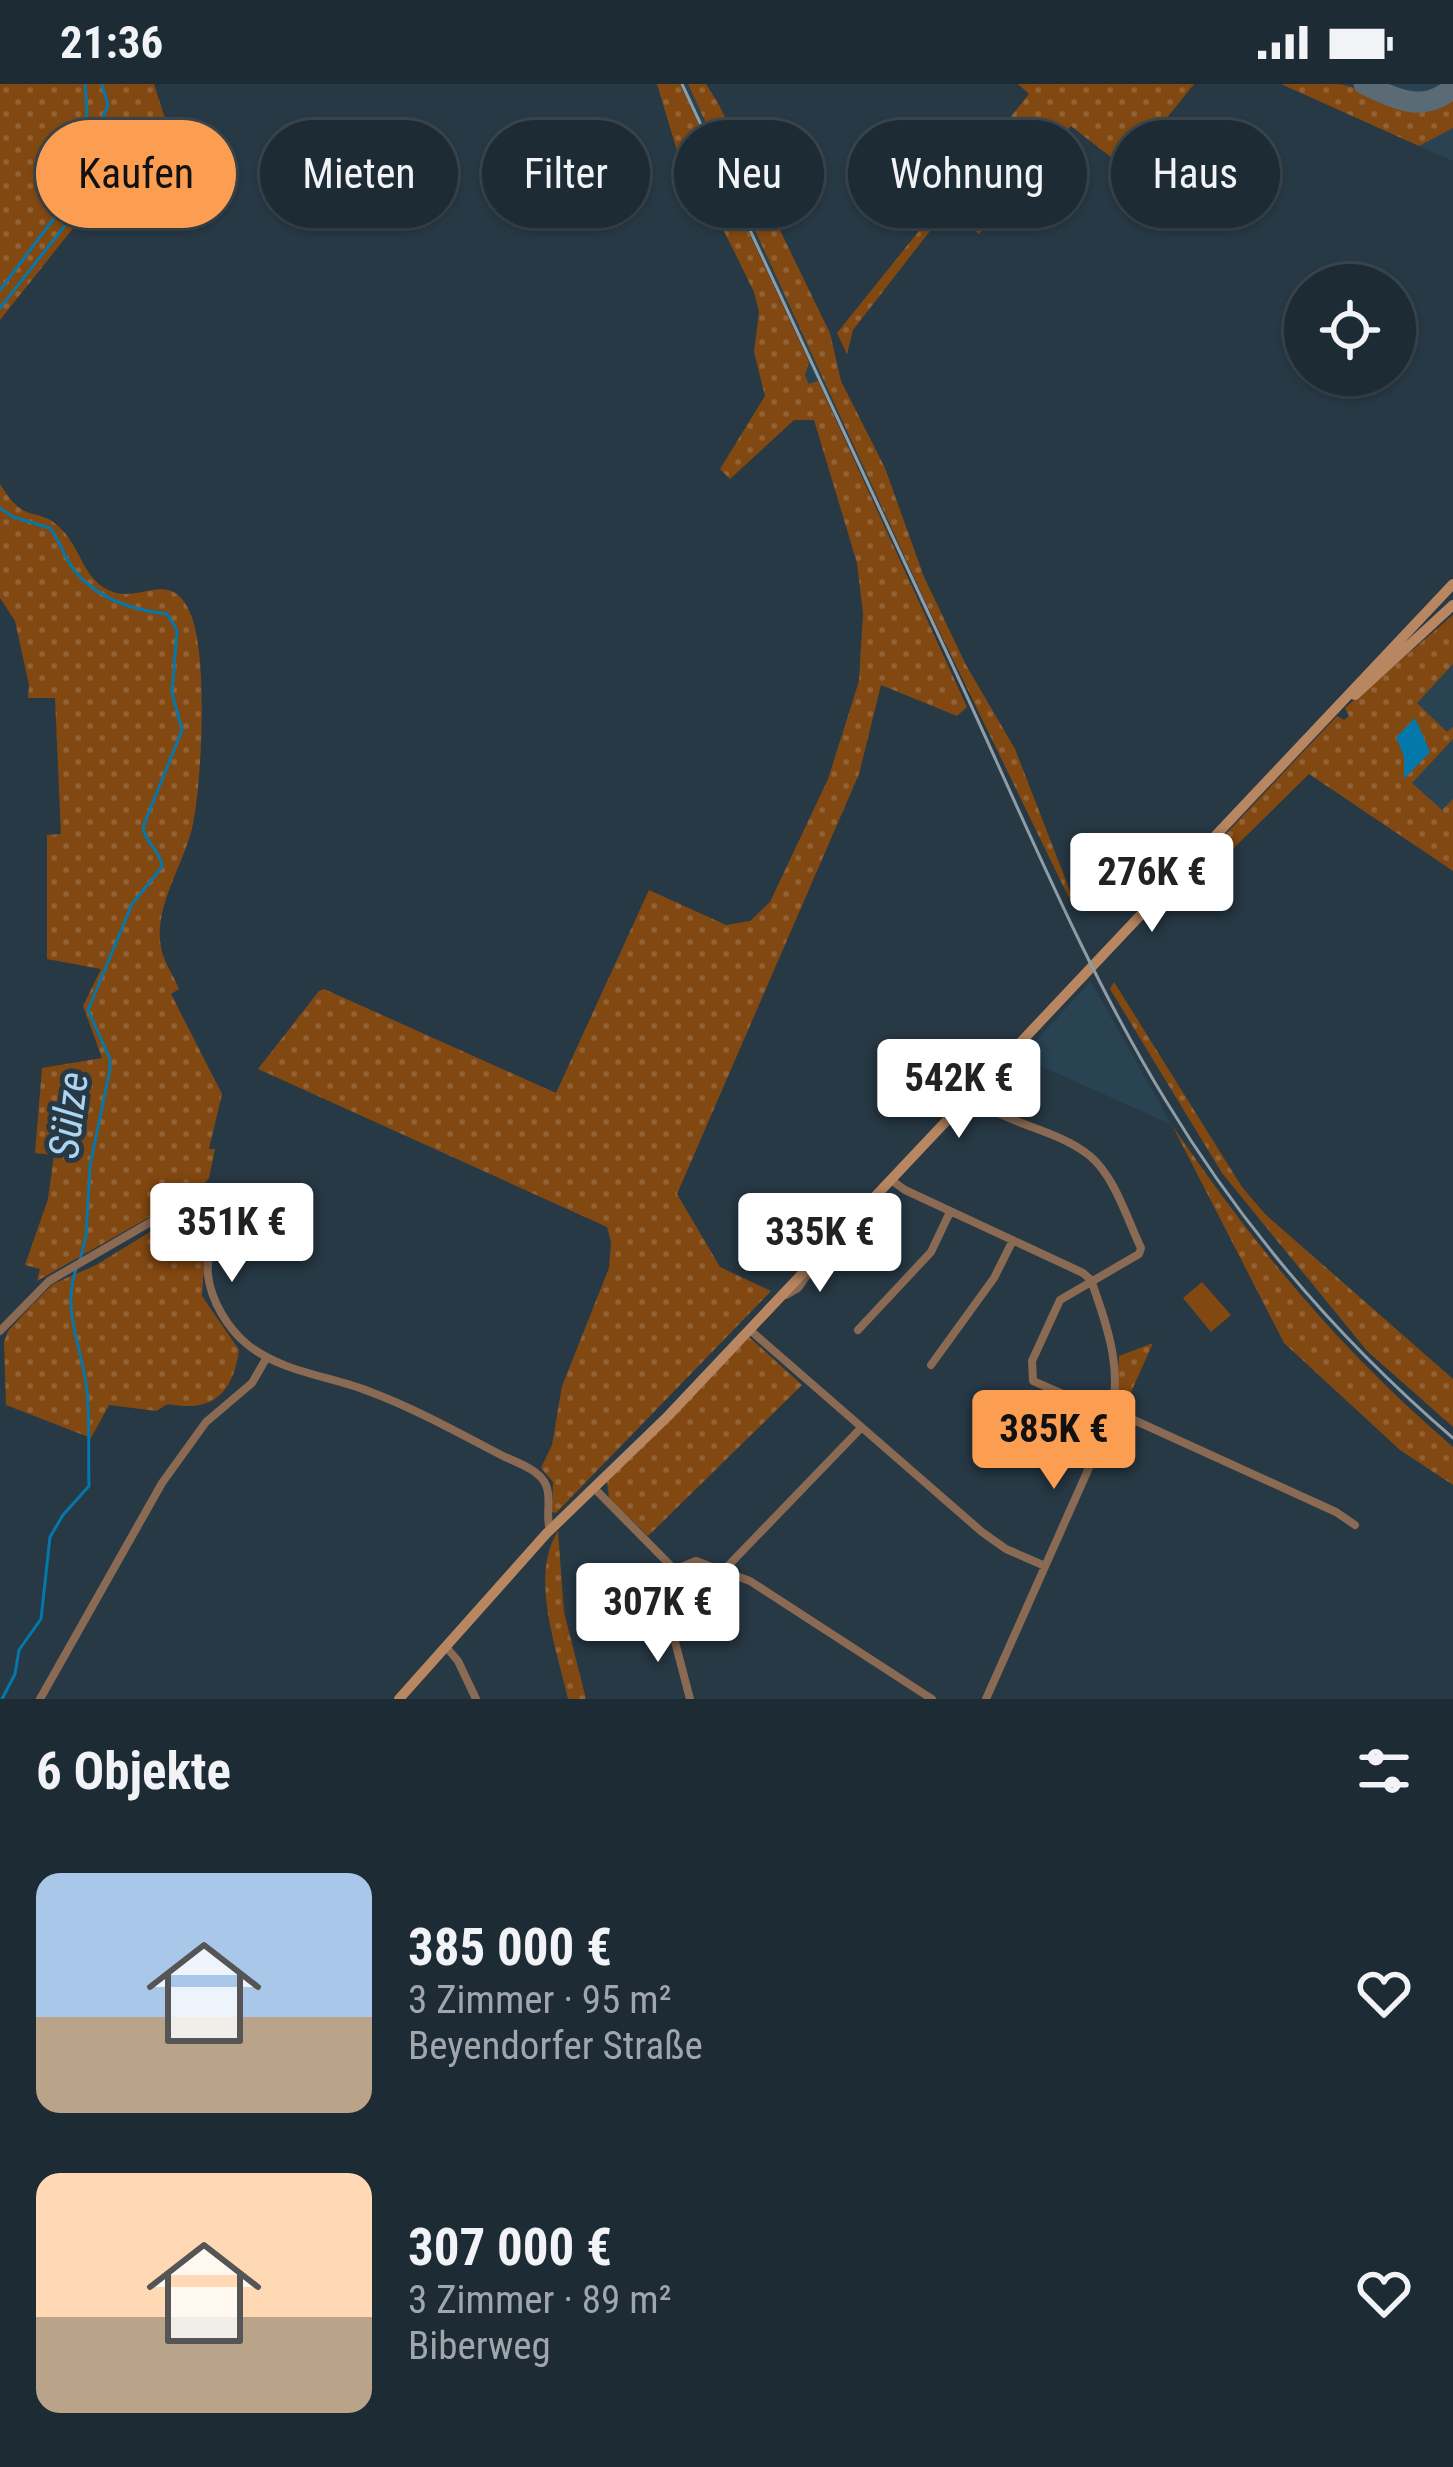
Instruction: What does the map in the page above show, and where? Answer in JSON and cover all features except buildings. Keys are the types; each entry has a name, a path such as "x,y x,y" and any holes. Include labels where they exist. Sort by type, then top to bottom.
{"main road":[{"path":"399,1699 550,1530 750,1330 1453,584"},
{"path":"1342,703 1397,660 1453,604"}],"street":[{"path":"970,1095 985,1107 1082,1150 1102,1169 1141,1251 1056,1306 1032,1361 1030,1377 1336,1512 1354,1525"},
{"path":"891,1180 950,1212 1068,1264 1091,1280 1112,1346 1112,1415 990,1697"},
{"path":"0,1330 41,1287 201,1196 213,1209 207,1267 214,1298 239,1336 267,1357 382,1397 532,1471 547,1487 550,1530"},
{"path":"859,1330 931,1252 950,1212"},
{"path":"932,1365 994,1278 1013,1240"},
{"path":"779,1299 798,1288 822,1253"},
{"path":"768,1311 791,1279 806,1270"},
{"path":"750,1330 987,1537 1045,1565"},
{"path":"40,1699 171,1469 206,1422 251,1383 267,1357"},
{"path":"725,1569 861,1428"},
{"path":"594,1488 675,1570"},
{"path":"690,1699 662,1590 675,1570 699,1562 757,1586 932,1699"},
{"path":"446,1647 459,1662 476,1699"}],"shaded area":[{"path":"0,84 154,84 166,120 36,120 36,228 73,228 0,320"},
{"path":"657,84 680,84 697,120 674,120 674,141"},
{"path":"680,84 688,84 705,120 697,120"},
{"path":"688,84 706,84 726,120 705,120"},
{"path":"1018,84 1194,84 1165,120 1111,120 1111,157 1087,139 1087,120 1008,120 1029,94"},
{"path":"1281,84 1453,84 1453,161 1419,146"},
{"path":"1281,84 1353,87 1409,111 1438,109 1453,100 1453,128 1419,146"},
{"path":"722,228 747,228 809,362 805,376 809,384 818,381 967,707 957,716 881,685 859,774 677,1194 720,1267 771,1291 556,1513 552,1512 553,1482 541,1468 552,1445 562,1386 609,1268 607,1227 258,1069 324,989 556,1093 649,890 726,925 750,921 770,902 828,779 859,681 863,614 857,563 814,420 794,420 730,479 720,469 765,396 754,352 759,312"},
{"path":"747,228 754,228 931,614 927,616 818,382 809,385 805,376 809,362"},
{"path":"754,228 779,228 830,333 841,381 885,468 924,577 966,665 1015,749 1069,898 931,614"},
{"path":"921,228 932,228 853,330 847,354 837,333"},
{"path":"0,484 17,506 62,530 103,587 124,594 166,590 183,601 191,615 200,659 199,778 193,824 160,932 162,952 179,989 171,994 222,1094 209,1149 215,1149 209,1178 199,1189 37,1281 40,1269 25,1265 48,1199 54,1155 35,1153 42,1068 102,1058 83,1006 101,969 47,959 47,835 61,834 55,698 28,698 15,621 0,598"},
{"path":"1453,615 1453,664 1417,703 1447,732 1453,727 1453,739 1412,783 1442,810 1453,799 1453,871 1309,774 1181,900 1187,875 1337,716 1344,720 1349,716 1345,708"},
{"path":"1453,622 1453,866 1295,761 1418,660"},
{"path":"1091,982 1172,1125 1021,1057"},
{"path":"1114,982 1242,1187 1265,1214 1453,1379 1453,1427 1367,1351 1222,1173 1110,989"},
{"path":"1172,1125 1301,1295 1373,1373 1453,1447 1453,1485 1400,1450 1284,1343"},
{"path":"199,1202 206,1209 207,1221 202,1296 239,1350 226,1388 209,1402 168,1404 156,1411 109,1405 91,1438 6,1405 4,1342 30,1307 53,1284 96,1265"},
{"path":"1202,1282 1231,1315 1211,1332 1183,1298"},
{"path":"749,1337 802,1385 648,1536 609,1498 607,1481"},
{"path":"1153,1343 1123,1410 1117,1398 1119,1356"},
{"path":"558,1531 564,1612 586,1699 568,1699 548,1613 546,1569"}],"water":[{"path":"1415,718 1430,752 1404,779 1404,757 1396,737"}],"waterway":[{"name":"Sülze","path":"0,290 76,189 87,112 85,84"},
{"path":"0,308 103,177 99,124 108,106 102,84"},
{"name":"Sülze","path":"0,508 50,528 74,570 93,589 128,606 167,614 177,630 172,693 182,730 143,827 162,867 132,904 88,1010 110,1069 90,1166 80,1260"},
{"name":"Sülze","path":"2,1699 15,1674 19,1650 41,1619 50,1537 89,1486 87,1391 71,1300 76,1269"}],"taxiway":[{"path":"1364,84 1398,99 1420,102 1453,88"}],"railway":[{"path":"682,84 1056,892 1136,1050 1227,1194 1296,1281 1371,1362 1453,1438"}]}
